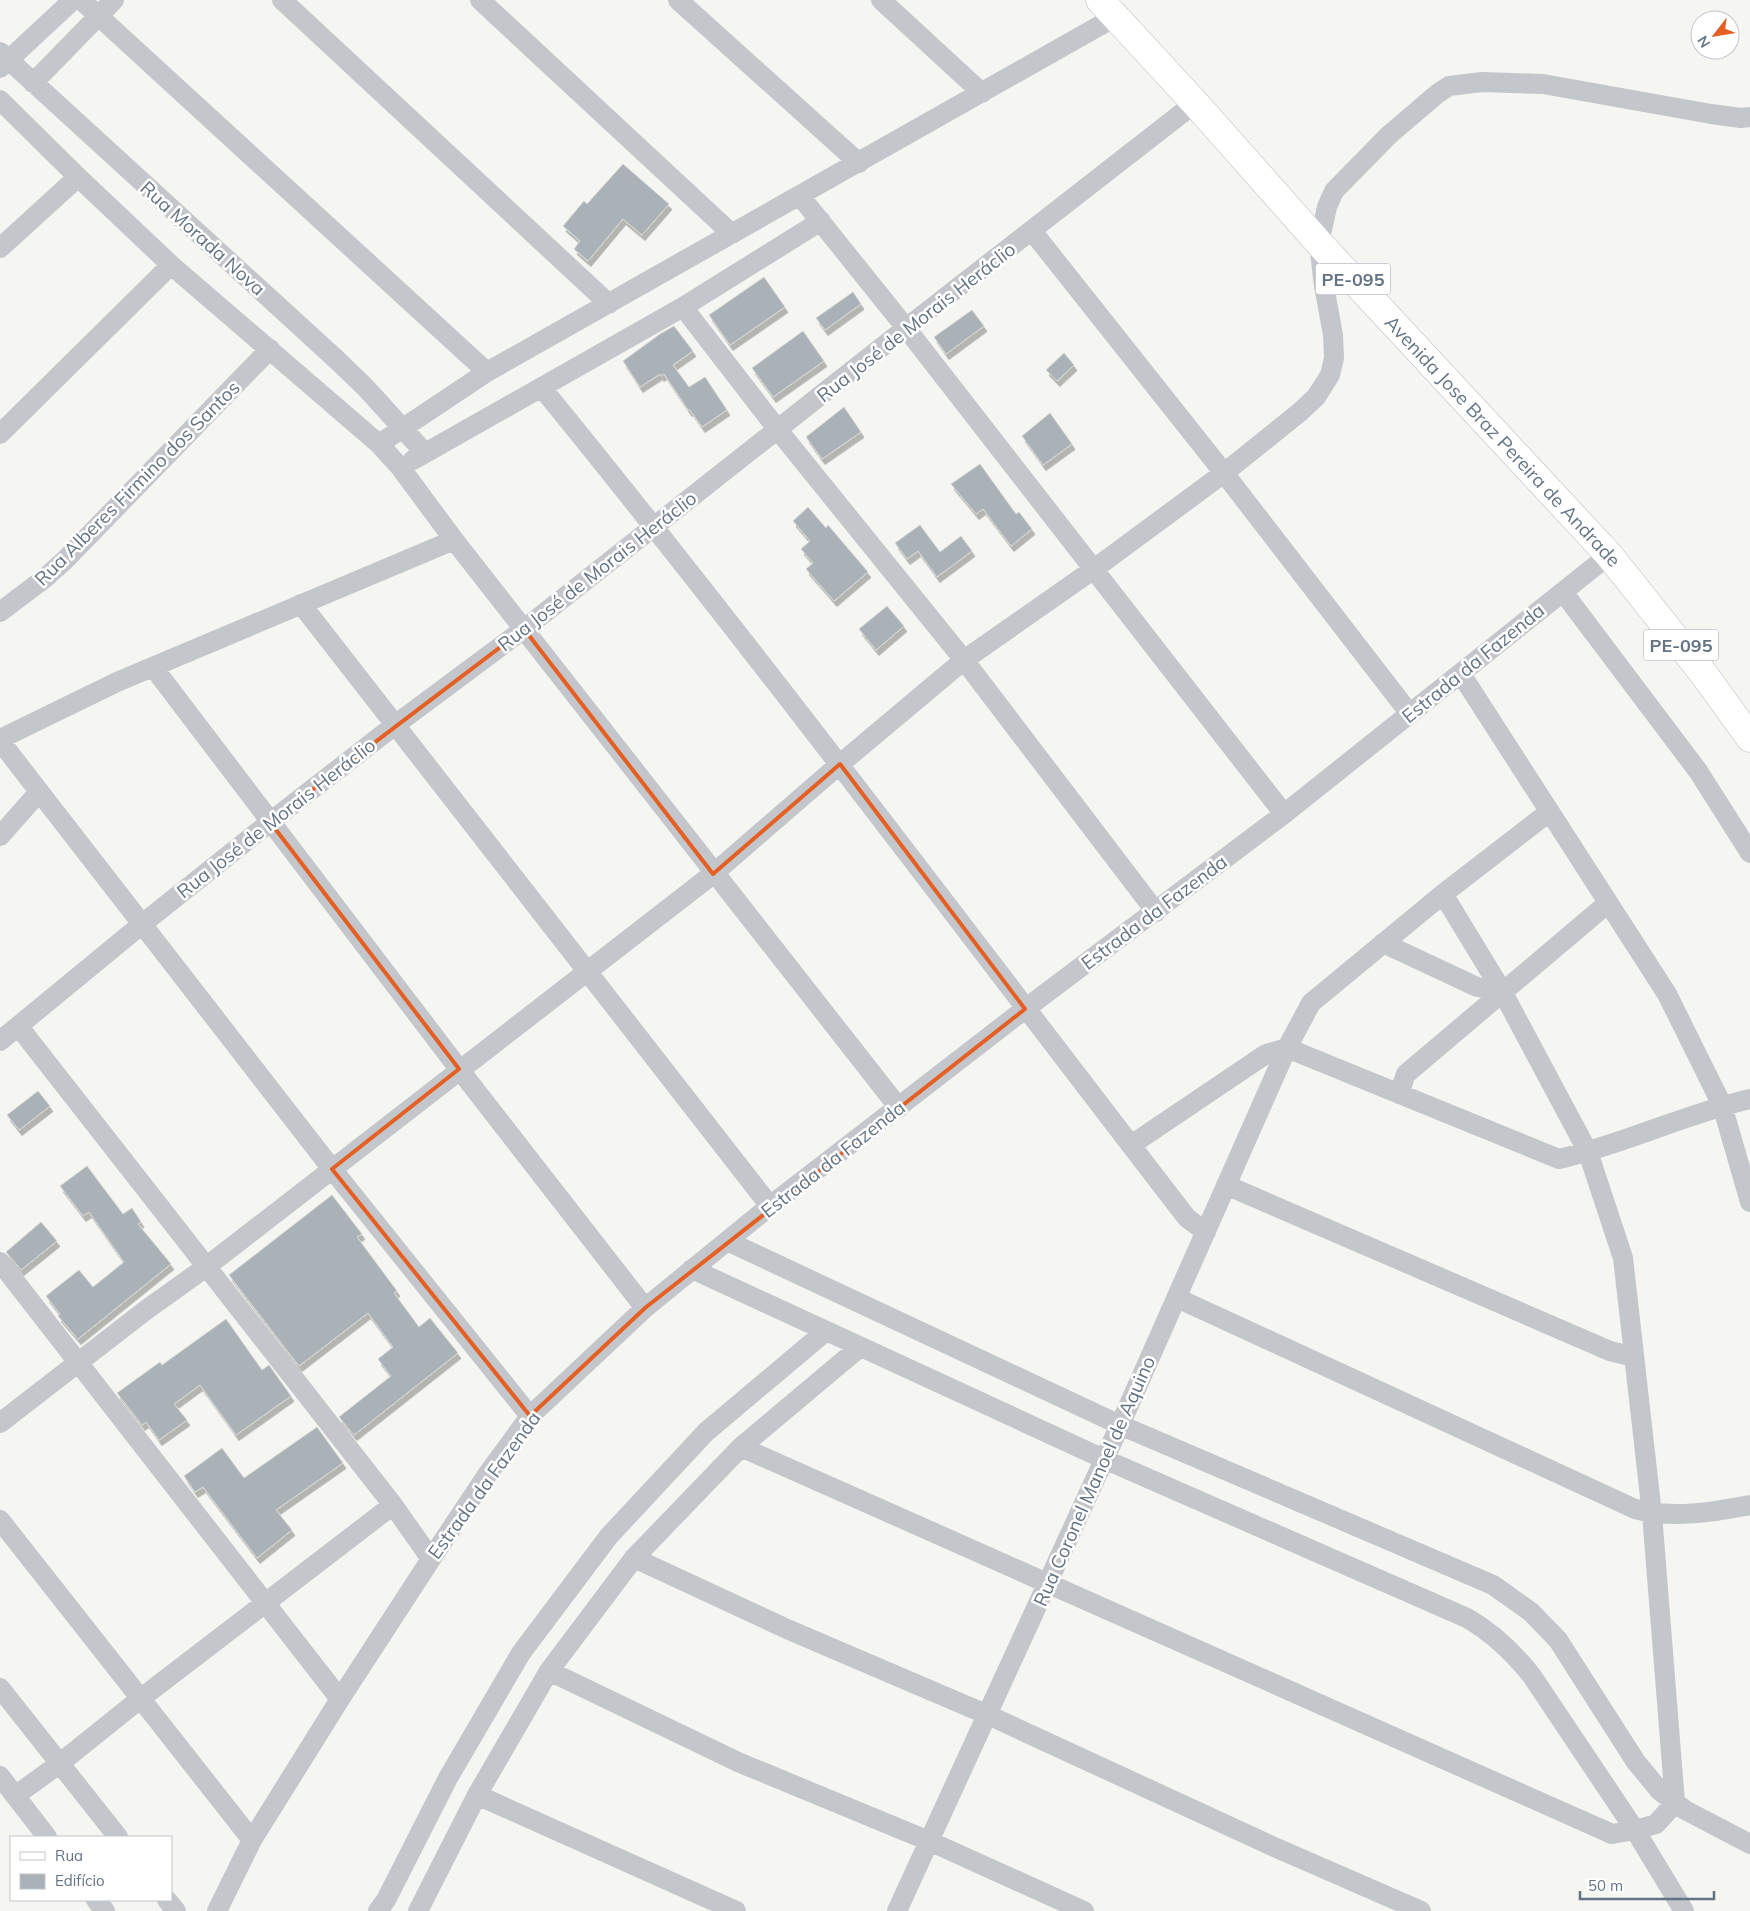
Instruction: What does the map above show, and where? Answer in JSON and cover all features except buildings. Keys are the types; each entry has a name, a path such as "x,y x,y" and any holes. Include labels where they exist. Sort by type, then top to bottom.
{"main road":[{"name":"Avenida Jose Braz Pereira de Andrade","path":"1108,8 1319,242 1609,555 1703,673 1750,738"}],"street":[{"path":"3,60 73,0"},
{"path":"81,0 487,372"},
{"path":"33,83 114,0"},
{"path":"282,0 609,304"},
{"path":"480,0 732,234"},
{"path":"678,0 859,163"},
{"path":"881,0 982,93"},
{"path":"379,444 487,372 982,93 1108,8"},
{"name":"Rua Morada Nova","path":"3,60 33,83 337,360 425,453"},
{"path":"0,1422 146,1310 206,1267 713,874 964,660 1094,569 1224,473 1305,407 1316,396 1330,375 1334,358 1333,335 1324,286 1319,242 1326,207 1334,191 1416,110 1449,86 1482,82 1543,84 1711,114 1740,118 1750,117"},
{"path":"0,100 78,177 171,264 379,444 400,467 454,540 713,874 898,1108"},
{"name":"Rua José de Morais Heráclio","path":"0,1041 270,822 395,725 524,629 1195,103"},
{"path":"0,248 78,177"},
{"path":"800,196 906,328 1284,814"},
{"path":"400,467 683,307 821,221"},
{"path":"1032,231 1224,473 1410,714"},
{"path":"0,434 171,264"},
{"path":"683,307 778,430 964,660 1156,912"},
{"name":"Rua Alberes Firmino dos Santos","path":"0,612 45,578 65,560 270,348"},
{"path":"542,388 654,526 840,764 1025,1009 1187,1218 1206,1232"},
{"path":"454,540 83,697 0,740 141,925 332,1169 530,1416"},
{"name":"Estrada da Fazenda","path":"217,1911 252,1840 340,1699 487,1475 530,1416 645,1308 770,1206 1025,1009 1284,814 1609,555"},
{"path":"1563,592 1698,771 1750,853"},
{"path":"301,604 770,1206"},
{"path":"153,667 270,822 645,1308"},
{"path":"1461,674 1667,994 1722,1105 1750,1202"},
{"path":"0,836 39,792"},
{"name":"Rua Coronel Manoel de Aquino","path":"897,1911 1120,1425 1287,1048 1311,1003 1443,894 1549,812"},
{"path":"741,1447 1612,1834 1656,1824 1675,1803 1652,1514 1623,1258 1588,1152 1502,991 1443,894"},
{"path":"1399,1094 1406,1074 1608,903"},
{"path":"1383,943 1477,987 1502,991"},
{"path":"19,1027 393,1506 431,1559"},
{"path":"1130,1144 1266,1054 1287,1048 1559,1159 1588,1152 1722,1105 1750,1099"},
{"path":"1226,1185 1610,1351 1634,1358"},
{"path":"727,1241 1120,1425 1493,1585 1513,1597 1531,1612 1558,1640 1647,1777 1675,1803 1697,1817 1750,1844"},
{"path":"0,1262 340,1699"},
{"path":"692,1270 1104,1460 1480,1625 1519,1659 1635,1830 1684,1911"},
{"path":"1177,1298 1635,1510 1652,1514 1688,1514 1750,1505"},
{"path":"378,1911 386,1900 448,1778 521,1652 609,1536 706,1432 826,1331"},
{"path":"418,1911 477,1795 549,1671 634,1558 741,1447 860,1347"},
{"path":"15,1796 393,1506"},
{"path":"0,1520 252,1840"},
{"path":"634,1558 787,1629 988,1715 1263,1842 1421,1911"},
{"path":"549,1671 738,1762 929,1841 1084,1911"},
{"path":"0,1688 117,1836"},
{"path":"0,1776 46,1836"},
{"path":"477,1795 736,1911"},
{"path":"97,1901 105,1911"},
{"path":"168,1901 176,1911"}],"highlighted area":[{"path":"524,629 713,874 840,764 1025,1009 645,1308 530,1416 332,1169 459,1069 270,822"}]}
